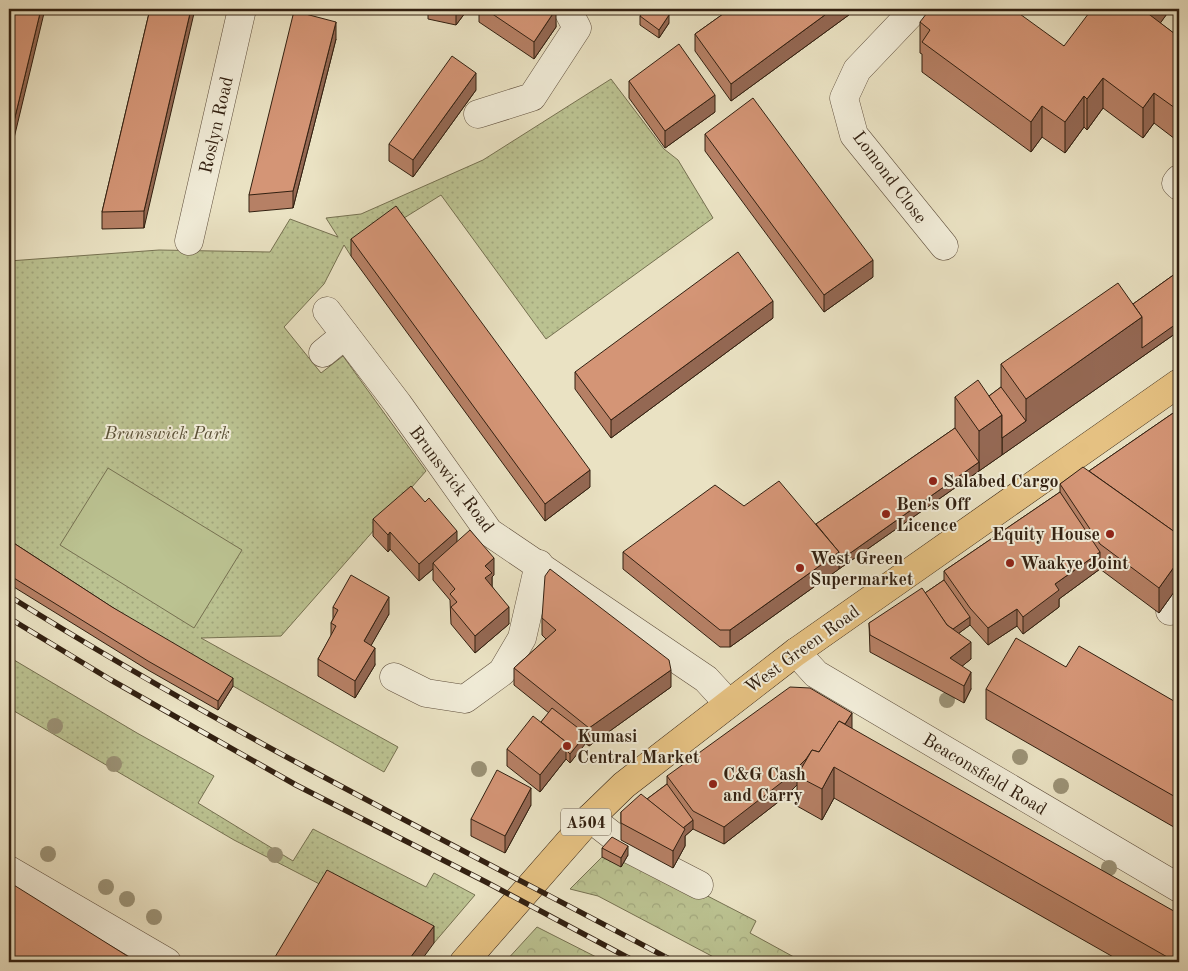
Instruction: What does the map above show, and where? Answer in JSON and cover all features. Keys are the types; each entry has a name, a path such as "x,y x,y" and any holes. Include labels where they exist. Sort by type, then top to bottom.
{"main road":[{"name":"West Green Road","path":"464,962 590,818 624,785 796,652 1179,383"}],"street":[{"name":"Roslyn Road","path":"189,241 242,9"},
{"path":"478,114 532,96 577,28 567,9"},
{"name":"Lomond Close","path":"915,9 857,70 844,98 854,136 944,246"},
{"name":"Brunswick Road","path":"327,311 398,404 489,532 539,564 706,679 728,703"},
{"path":"322,353 345,336"},
{"path":"394,677 426,693 465,699 502,672 522,638 539,564"},
{"name":"Beaconsfield Road","path":"796,652 816,674 1179,888"},
{"path":"590,818 631,850 699,886"},
{"path":"9,870 167,962"}],"green space":[{"name":"Brunswick Park","path":"611,79 664,149 678,160 713,218 546,339 441,195 396,223 351,256 344,245 324,284 284,327 321,373 343,356 426,471 281,636 201,638 398,747 384,772 233,686 9,551 9,261 159,250 270,252 290,219 338,237 326,218 361,214 483,160"},
{"path":"108,468 242,550 194,628 60,545"},
{"path":"9,657 214,776 198,803 293,861 313,829 426,887 434,873 475,895 434,943 234,840 9,708"},
{"path":"628,855 756,921 750,933 803,962 723,962 598,896 570,889 602,857"},
{"path":"537,927 606,962 505,962"}],"building":[{"path":"9,9 41,9 9,142"},
{"path":"150,9 191,9 144,211 102,212"},
{"path":"485,9 556,9 534,42"},
{"path":"644,9 661,9 669,15 659,30 640,16"},
{"path":"730,9 833,9 731,84 695,34"},
{"path":"930,9 1013,9 1064,46 1092,9 1148,9 1146,12 1179,37 1179,58 1176,62 1179,64 1179,103 1175,108 1154,93 1143,108 1103,78 1087,99 1084,96 1065,122 1042,106 1031,122 922,42 930,30 920,22"},
{"path":"294,11 336,22 293,191 249,195"},
{"path":"679,44 715,95 665,131 629,81"},
{"path":"452,56 476,73 413,160 389,144"},
{"path":"753,98 873,260 824,295 705,134"},
{"path":"396,206 590,470 545,504 351,239"},
{"path":"738,252 773,301 611,420 575,372"},
{"path":"1179,271 1179,322 1142,348 1142,317 1133,304"},
{"path":"1118,283 1142,317 1026,399 1001,364"},
{"path":"978,380 1002,415 979,431 955,397"},
{"path":"1001,387 1026,421 1002,438 1002,415 989,396"},
{"path":"1179,409 1179,535 1089,471"},
{"path":"955,428 979,462 839,561 839,552 816,524"},
{"path":"1083,467 1179,535 1179,560 1159,588 1100,544 1060,484"},
{"path":"779,481 839,552 730,630 720,630 623,552 715,485 744,506"},
{"path":"411,486 425,502 429,498 457,531 419,564 390,532 388,535 373,519"},
{"path":"1060,492 1100,552 1055,584 1059,590 1023,617 1017,609 988,628 970,608 944,571"},
{"path":"470,530 494,558 485,566 492,573 485,578 509,607 475,636 451,607 457,602 450,594 455,589 433,563"},
{"path":"9,540 112,607 233,678 218,701 148,661 9,575"},
{"path":"550,569 669,660 671,670 589,728 514,668 556,630 542,618 545,576"},
{"path":"351,575 389,597 364,641 375,648 355,681 318,659 336,626 331,623 338,610 333,607"},
{"path":"944,580 970,617 953,629 947,625 925,593"},
{"path":"922,588 947,625 971,642 950,658 971,672 964,686 870,635 869,623"},
{"path":"1016,638 1066,667 1079,646 1179,704 1179,799 986,689"},
{"path":"790,687 810,688 852,713 845,724 839,721 819,752 812,750 806,759 786,779 724,827 693,811 667,776"},
{"path":"552,708 586,734 570,754 566,750 566,742 541,722"},
{"path":"533,716 566,742 540,775 507,749"},
{"path":"839,721 1179,914 1179,962 834,767 822,789 797,776 812,750 819,752"},
{"path":"497,770 531,788 505,836 471,819"},
{"path":"667,784 693,820 683,828 647,799"},
{"path":"641,794 685,829 673,851 621,823 621,812"},
{"path":"612,837 628,846 621,858 602,848"},
{"path":"327,870 434,926 407,962 272,962"},
{"path":"9,882 137,962 9,962"},
{"path":"501,958 508,962 498,962"}],"railway":[{"path":"9,596 90,646 255,740 675,962"},
{"path":"9,618 111,680 296,785 486,882 636,962"}],"place":[{"name":"Salabed Cargo","path":"933,481"},
{"name":"Ben's Off Licence","path":"886,514"},
{"name":"Equity House","path":"1110,534"},
{"name":"Waakye Joint","path":"1010,563"},
{"name":"West Green Supermarket","path":"800,568"},
{"name":"Kumasi Central Market","path":"567,746"},
{"name":"C&G Cash and Carry","path":"713,784"}]}
